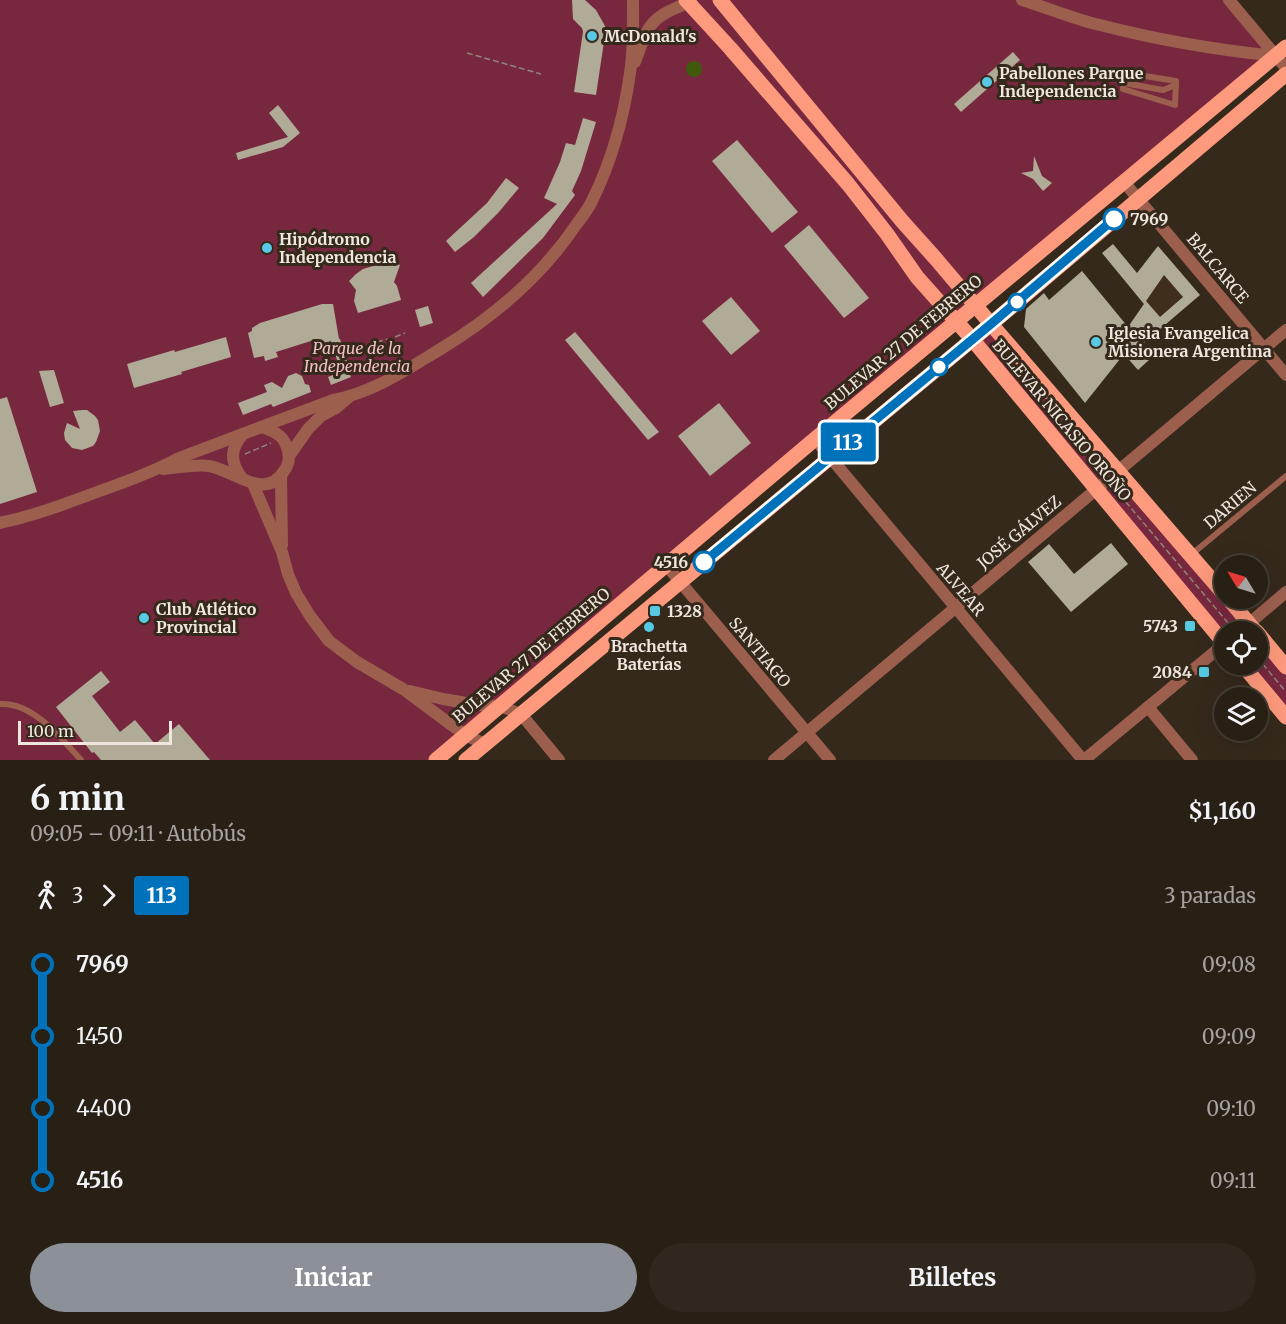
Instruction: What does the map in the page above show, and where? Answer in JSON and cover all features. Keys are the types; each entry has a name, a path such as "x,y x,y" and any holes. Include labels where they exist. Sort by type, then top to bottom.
{"main road":[{"name":"BULEVAR NICASIO OROÑO","path":"720,0 902,221 1214,582"},
{"name":"BULEVAR NICASIO OROÑO","path":"689,1 848,184 917,277 957,321 1214,631"},
{"name":"BULEVAR 27 DE FEBRERO","path":"436,760 815,439 1281,52"},
{"path":"466,760 991,324 1286,74"},
{"path":"1268,648 1286,667"},
{"path":"1251,675 1286,717"}],"street":[{"path":"0,523 23,518 158,470 179,458 333,400 350,396 390,379 460,337 500,307 534,278 563,244 590,203 607,165 622,113 630,71 633,0"},
{"path":"1022,0 1098,25 1168,41 1229,51 1281,52"},
{"path":"1229,0 1281,52 1286,68"},
{"path":"630,71 648,28 662,15 689,1"},
{"name":"BALCARCE","path":"1124,182 1286,375"},
{"name":"JOSÉ GÁLVEZ","path":"774,760 1286,330"},
{"path":"158,470 198,465 211,466 247,481 263,485 273,482 281,476 287,467 289,456 314,422 350,396"},
{"path":"261,427 275,432 285,442 289,456"},
{"path":"243,434 237,440 232,453 234,466 247,481 282,552 296,593 329,641 357,663 403,689 465,735 485,744"},
{"name":"ALVEAR","path":"815,439 1084,760"},
{"path":"281,476 282,552"},
{"name":"SANTIAGO","path":"666,565 830,760"},
{"path":"1259,621 1286,592"},
{"path":"1084,760 1214,651"},
{"path":"403,689 442,699 500,706 521,714 559,760"},
{"path":"1148,707 1192,760"}],"lane":[{"path":"1126,73 1176,83 1163,90 1124,86 1126,73"},
{"path":"1135,88 1138,75"},
{"path":"1148,96 1152,77"},
{"path":"1160,100 1166,80"},
{"path":"1135,88 1148,96 1175,105 1176,83"},
{"name":"DARIEN","path":"1191,555 1286,476"},
{"path":"0,704 16,706 39,718 81,760"}],"path":[{"path":"467,53 541,74"},
{"path":"395,337 405,333"},
{"path":"377,342 388,339"},
{"path":"240,455 275,442"},
{"path":"1268,670 1286,692"}],"shaded area":[{"path":"694,61 702,69 694,77 686,69"},
{"path":"1113,244 1137,273 1158,246 1200,295 1139,347 1128,327 1143,304 1103,253"}],"green space":[{"name":"Parque de la Independencia","path":"0,0 1229,0 1276,56 436,760 0,760"},
{"path":"991,324 1214,582 1214,609 1237,609 1247,621 1215,621 972,339"},
{"path":"1268,645 1286,667 1286,717 1268,696 1268,687 1261,687 1250,675 1268,675"}],"building":[{"path":"572,0 585,0 596,10 605,26 596,95 574,92 583,32 573,19"},
{"name":"Pabellones Parque Independencia","path":"1013,52 1020,60 961,112 954,104"},
{"path":"278,105 300,133 283,147 238,160 236,153 288,137 269,113"},
{"path":"583,118 596,122 581,171 572,191 575,195 543,238 483,297 471,283 557,204 544,198 566,143 575,145"},
{"path":"737,140 798,212 772,233 712,161"},
{"path":"1034,156 1042,176 1052,183 1043,191 1033,179 1021,173 1033,171"},
{"path":"506,178 519,188 474,237 455,252 446,241 487,203"},
{"path":"809,225 869,298 844,318 784,246"},
{"path":"1113,244 1137,273 1158,246 1200,295 1139,347 1149,360 1138,370 1124,354 1085,403 1024,327 1026,309 1044,293 1049,300 1082,271 1128,327 1144,304 1102,253","holes":["1164,275 1183,297 1160,317 1146,301"]},
{"path":"383,263 400,265 394,282 401,300 358,313 354,301 356,290 349,281 363,269"},
{"path":"731,297 760,331 731,355 702,321"},
{"path":"322,304 333,304 339,339 347,361 338,363 331,341 316,345 314,340 276,352 278,357 265,361 264,356 254,358 248,333 252,331 252,328 260,323"},
{"path":"428,306 433,323 420,327 415,310"},
{"path":"575,332 659,432 648,440 565,340"},
{"path":"226,337 231,357 134,388 127,364"},
{"path":"347,369 351,377 331,385 328,377"},
{"path":"54,370 64,403 50,407 39,371"},
{"path":"296,373 302,376 311,392 273,407 271,404 243,415 238,403 267,392 264,385 272,382 282,388 288,376"},
{"path":"7,397 37,492 0,504 0,399"},
{"path":"719,403 751,443 710,476 678,436"},
{"path":"87,410 98,420 100,431 96,442 93,446 82,450 72,448 65,440 64,433 67,423 80,429 73,411"},
{"path":"1111,543 1128,564 1071,612 1028,562 1049,544 1074,574"},
{"path":"101,671 110,682 92,696 120,732 135,720 155,744 179,724 210,760 101,760 94,752 92,753 56,707"}],"bus line":[{"name":"113","path":"704,562 1114,219"}],"place":[{"name":"McDonald's","path":"592,36"},
{"name":"Pabellones Parque Independencia","path":"987,82"},
{"name":"7969","path":"1114,219"},
{"name":"Hipódromo Independencia","path":"267,248"},
{"name":"Iglesia Evangelica Misionera Argentina","path":"1096,342"},
{"name":"4516","path":"704,562"},
{"name":"1328","path":"655,611"},
{"name":"Club Atlético Provincial","path":"144,618"},
{"name":"5743","path":"1190,626"},
{"name":"Brachetta Baterías","path":"649,627"},
{"name":"2084","path":"1204,672"}]}
